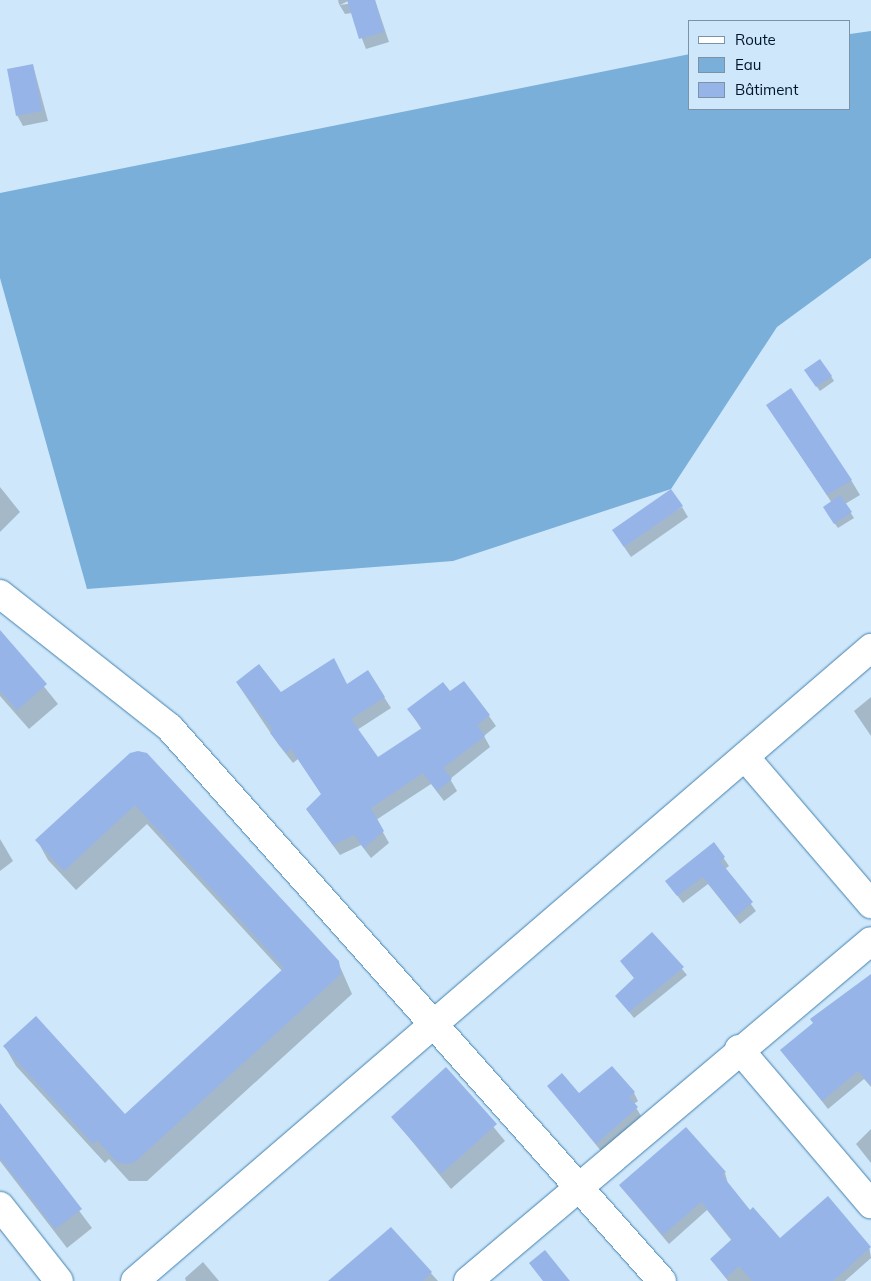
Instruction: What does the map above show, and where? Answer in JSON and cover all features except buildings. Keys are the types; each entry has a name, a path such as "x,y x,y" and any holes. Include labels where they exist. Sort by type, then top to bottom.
{"street":[{"path":"0,594 170,728 580,1184 662,1281"},
{"path":"135,1281 437,1024 871,648"},
{"path":"745,757 871,904"},
{"path":"468,1281 739,1049 871,941"},
{"path":"739,1049 871,1204"},
{"path":"0,1206 58,1281"}],"water":[{"path":"871,31 871,258 777,327 671,489 453,561 87,589 0,278 0,193 688,54 688,110 851,110 851,34"}]}
